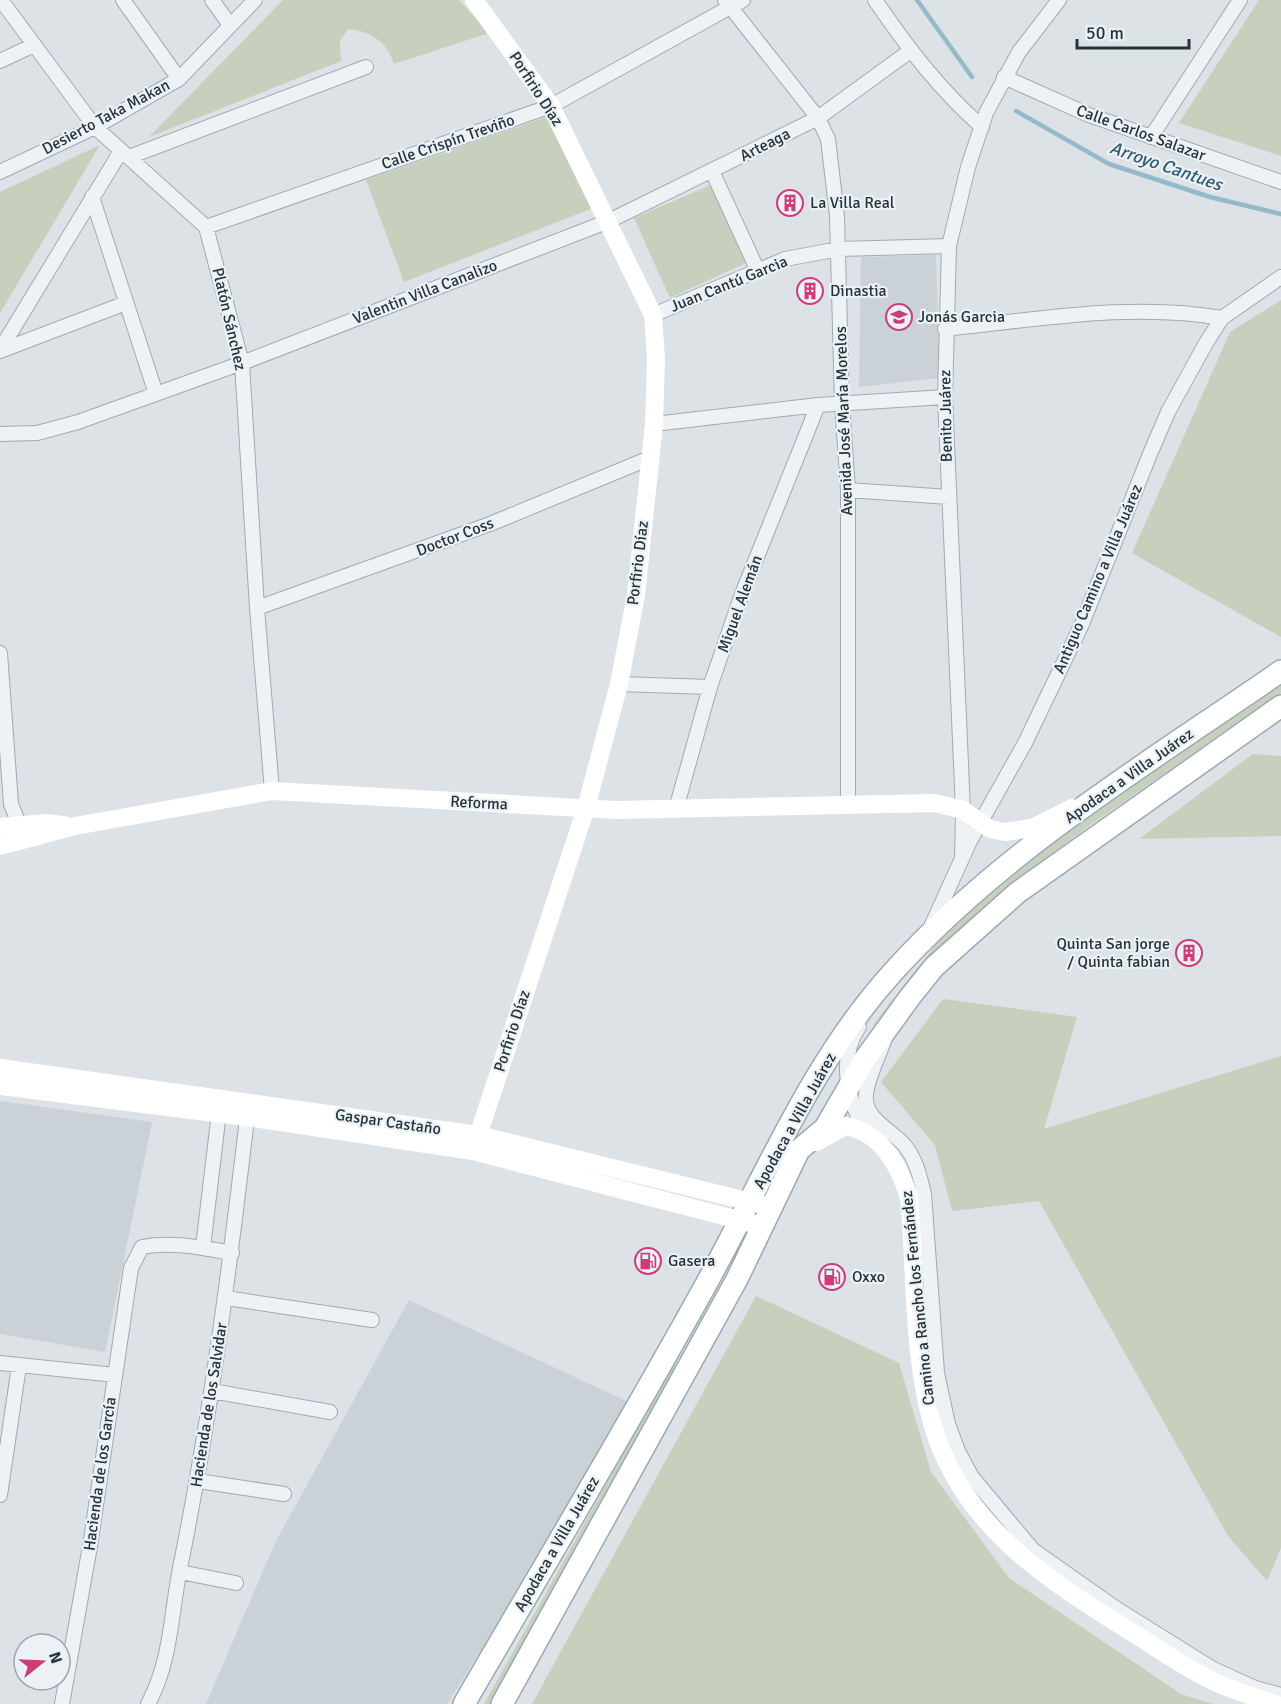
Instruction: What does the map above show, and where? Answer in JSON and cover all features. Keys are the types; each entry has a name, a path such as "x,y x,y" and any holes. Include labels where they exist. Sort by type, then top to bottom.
{"main road":[{"name":"Apodaca a Villa Juárez","path":"502,1704 737,1279 762,1226 761,1204 831,1054 895,970 926,936 992,876 1091,803 1281,671"},
{"name":"Apodaca a Villa Juárez","path":"464,1704 741,1220 761,1204 796,1154 825,1128 888,1026 934,967 1017,892 1281,706"},
{"path":"486,1666 514,1681"}],"street":[{"path":"1,0 95,127 206,227"},
{"path":"123,0 178,79"},
{"path":"212,0 230,25"},
{"name":"Desierto Taka Makan","path":"0,172 95,127 178,79 255,0"},
{"name":"Porfirio Díaz","path":"474,0 551,106 653,315 656,359 654,424 636,595 619,684 586,808 475,1143"},
{"name":"Calle Crispín Treviño","path":"206,227 551,106 728,4 743,0"},
{"path":"875,0 910,51 951,99 984,120"},
{"name":"Benito Juárez","path":"962,859 963,812 945,397 945,329 949,246 968,167 984,120 1002,81 1019,52 1059,0"},
{"path":"1151,136 1240,0"},
{"name":"Avenida José María Morelos","path":"728,4 818,117 828,139 839,249 842,403 848,490 848,806"},
{"path":"0,61 34,45"},
{"name":"Arteaga","path":"609,221 818,117 910,51"},
{"path":"0,351 92,197 125,154 366,67"},
{"name":"Calle Carlos Salazar","path":"1002,81 1089,115 1281,182"},
{"path":"712,171 758,269"},
{"path":"92,197 156,394"},
{"name":"Valentin Villa Canalizo","path":"0,434 37,433 57,429 242,363 609,221"},
{"name":"Platón Sánchez","path":"206,227 242,363 257,608 272,791"},
{"name":"Juan Cantú Garcia","path":"653,315 785,259 839,249 949,246"},
{"name":"Antiguo Camino a Villa Juárez","path":"926,936 980,822 1025,743 1082,624 1168,412 1222,318 1281,277"},
{"path":"0,351 126,303"},
{"path":"945,329 1123,312 1182,311 1222,318"},
{"path":"654,424 818,405 945,397"},
{"name":"Miguel Alemán","path":"676,810 710,687 742,594 818,405"},
{"name":"Doctor Coss","path":"257,608 479,528 650,458"},
{"path":"848,490 949,497"},
{"path":"0,653 11,804 22,833"},
{"path":"619,684 710,687"},
{"name":"Reforma","path":"22,833 45,823 75,826 272,791 586,808 676,810 935,803 963,812"},
{"path":"963,812 990,829 1019,832 1065,811 1091,803"},
{"path":"0,827 22,833"},
{"path":"0,846 22,833"},
{"path":"867,1132 855,1111 849,1086 848,1052 855,1032 895,970"},
{"path":"888,1026 866,1094 867,1107 874,1119 906,1147 918,1167 924,1194 937,1373 948,1424 958,1451 972,1477 1033,1550 1117,1609 1213,1669 1255,1688 1281,1695"},
{"name":"Gaspar Castaño","path":"0,1068 220,1107"},
{"name":"Gaspar Castaño","path":"0,1086 248,1110 475,1143 761,1204"},
{"path":"220,1107 203,1247 232,1253"},
{"name":"Hacienda de los Salvidar","path":"148,1704 163,1669 198,1481 226,1298 248,1110"},
{"path":"796,1154 835,1129 845,1126 867,1132"},
{"name":"Camino a Rancho los Fernández","path":"867,1132 895,1162 909,1198 924,1385 935,1431 962,1488 988,1522 1020,1557 1055,1583 1209,1680 1275,1704"},
{"name":"Gaspar Castaño","path":"475,1143 762,1226"},
{"name":"Hacienda de los García","path":"62,1704 90,1546 131,1268 142,1247 154,1244 203,1247"},
{"path":"226,1298 372,1320"},
{"path":"0,1363 115,1375"},
{"path":"0,1495 19,1366"},
{"path":"212,1391 330,1412"},
{"path":"198,1481 284,1494"},
{"path":"180,1572 236,1583"}],"shaded area":[{"name":"Jonás Garcia","path":"936,255 940,378 859,387 861,257"},
{"path":"0,1101 152,1122 105,1352 0,1334"},
{"path":"409,1300 637,1406 447,1704 206,1704 275,1543"}],"green space":[{"path":"283,0 459,0 489,33 394,64 387,50 377,39 364,32 348,29 340,41 341,61 149,137"},
{"path":"1259,0 1281,0 1281,156 1179,123"},
{"path":"546,117 593,208 404,282 366,180"},
{"path":"100,145 0,313 0,192"},
{"path":"713,184 748,262 670,298 634,218"},
{"path":"1281,300 1281,637 1132,553 1230,332"},
{"path":"1281,682 1281,693 1090,825 993,898 940,949 868,1031 956,919 1038,852"},
{"path":"1253,754 1281,756 1281,836 1139,839"},
{"path":"943,999 1077,1017 1044,1129 1281,1056 1281,1548 1267,1581 1228,1536 1039,1201 952,1211 935,1145 881,1082"},
{"path":"756,1296 899,1363 931,1472 1009,1578 1181,1694 1213,1704 532,1704"},
{"path":"680,1352 670,1380 496,1704 484,1704"}],"waterway":[{"name":"Arroyo Cantues","path":"917,0 972,77"},
{"name":"Arroyo Cantues","path":"1016,111 1109,164 1210,197 1281,214"}],"place":[{"name":"La Villa Real","path":"790,203"},
{"name":"Dinastia","path":"810,291"},
{"name":"Jonás Garcia","path":"899,317"},
{"name":"Quinta San jorge / Quinta fabian","path":"1189,953"},
{"name":"Gasera","path":"648,1261"},
{"name":"Oxxo","path":"832,1277"}]}
